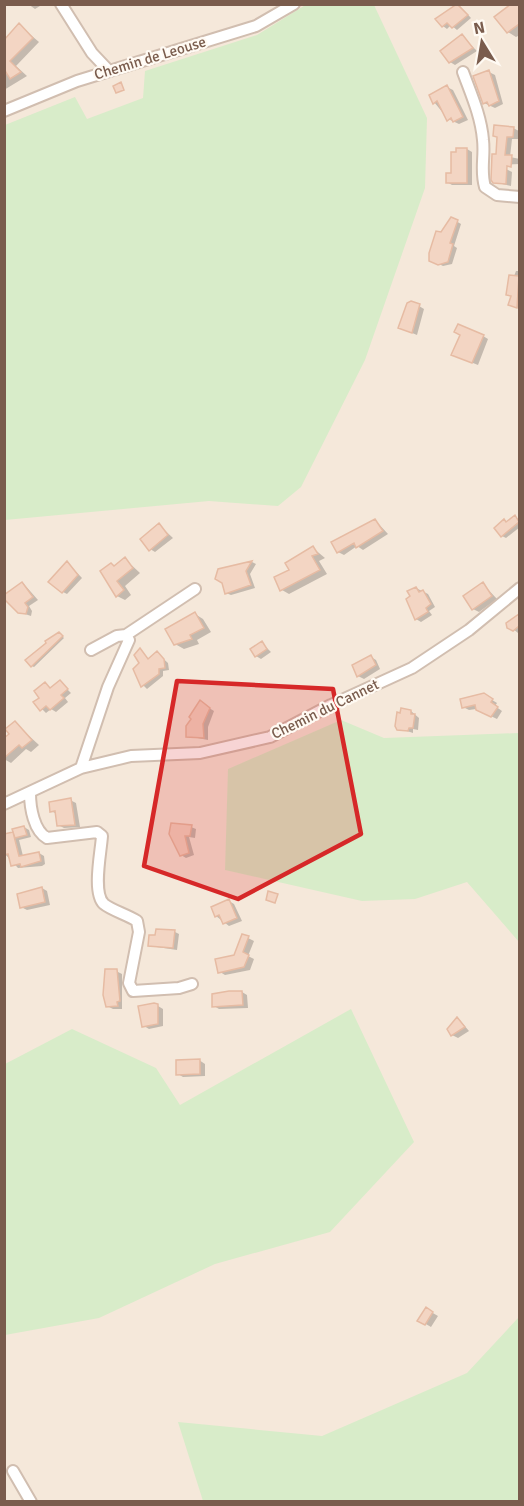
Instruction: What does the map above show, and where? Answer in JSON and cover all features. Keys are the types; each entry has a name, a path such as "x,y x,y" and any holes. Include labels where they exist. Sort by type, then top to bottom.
{"street":[{"path":"61,4 92,53 109,71"},
{"name":"Chemin de Leouse","path":"4,111 77,81 256,26 294,4"},
{"path":"463,72 480,122 483,142 481,171 485,187 497,195 519,197"},
{"name":"Chemin du Cannet","path":"4,804 30,794 81,768 131,756 200,753 270,737 331,705 412,668 469,630 519,588"},
{"path":"91,650 117,636 126,635 195,589"},
{"path":"81,768 108,687 129,640 126,635"},
{"path":"30,794 30,804 40,834 47,838 97,832 102,836 97,894 105,905 137,921 139,932 129,983 133,991 179,988 192,984"},
{"path":"14,1471 31,1502"}],"highlighted area":[{"path":"177,681 333,689 361,834 238,899 144,866"}],"shaded area":[{"path":"5,5 519,5 519,1501 5,1501"}],"green space":[{"path":"307,4 374,5 427,118 425,188 365,360 301,487 278,506 209,501 5,520 5,125 75,97 87,119 143,98 145,71 257,35"},
{"path":"341,720 384,738 519,733 519,942 467,882 415,899 362,901 225,870 228,769"},
{"path":"351,1009 414,1142 330,1232 215,1264 99,1318 5,1335 5,1064 72,1029 156,1068 180,1105"},
{"path":"519,1317 519,1501 203,1501 178,1422 322,1436 467,1373"}],"building":[{"path":"457,4 468,15 452,28 447,23 442,27 435,19"},
{"path":"511,4 519,4 519,24 507,33 494,17"},
{"path":"19,23 33,38 10,61 21,72 10,79 4,69 4,40"},
{"path":"462,34 473,48 449,63 440,51"},
{"path":"489,70 499,101 489,106 487,102 483,104 473,76"},
{"path":"121,82 124,90 116,93 113,86"},
{"path":"447,85 463,117 453,122 451,118 447,121 437,101 433,104 429,95"},
{"path":"494,125 514,127 513,137 507,137 505,155 512,155 511,167 507,166 506,184 493,183 491,180 492,154 496,154 497,137 493,136"},
{"path":"456,148 467,148 467,183 446,183 446,173 451,173 451,152 456,152"},
{"path":"451,217 458,220 450,243 453,244 448,262 438,265 429,261 429,253 436,231 441,232"},
{"path":"509,275 519,276 517,308 508,305 511,296 506,295"},
{"path":"411,301 420,304 412,333 398,328 407,303"},
{"path":"458,324 484,335 472,363 451,355 460,335 454,332"},
{"path":"515,515 519,522 501,537 494,528 504,519 506,522"},
{"path":"375,519 383,531 356,548 354,543 337,553 331,542"},
{"path":"159,523 168,535 149,551 140,539"},
{"path":"313,546 318,554 312,556 320,570 280,591 274,577 289,570 285,563"},
{"path":"125,557 133,568 117,581 124,590 116,597 100,571 111,563 114,566"},
{"path":"67,561 78,575 62,593 48,582"},
{"path":"252,561 246,571 251,585 225,594 222,583 215,579 218,569"},
{"path":"22,582 33,597 25,603 28,607 26,614 18,613 4,599 4,595"},
{"path":"483,582 492,596 472,610 463,596"},
{"path":"416,587 419,592 423,590 431,604 426,608 428,612 415,620 406,599 410,596 407,591"},
{"path":"195,612 204,628 190,635 192,639 174,645 165,629"},
{"path":"519,614 519,626 513,631 507,628 506,623"},
{"path":"59,632 63,636 31,667 25,660 46,643 45,641"},
{"path":"262,641 267,649 255,657 250,649"},
{"path":"140,648 148,659 157,651 164,659 165,668 159,669 159,674 141,687 133,669 139,663 134,655"},
{"path":"371,655 376,665 357,677 352,665"},
{"path":"60,680 68,689 61,695 64,698 50,710 46,706 40,711 33,702 39,698 34,691 45,682 50,688"},
{"path":"484,693 493,699 491,702 498,707 491,717 476,710 475,705 462,708 460,699"},
{"path":"200,700 210,708 203,724 204,738 186,737 186,726 191,719 189,717"},
{"path":"401,708 411,710 411,714 415,714 413,728 409,728 408,731 397,730 395,726 397,712 400,713"},
{"path":"15,721 32,740 22,748 19,745 4,758 4,738 9,734 5,729"},
{"path":"71,798 75,825 57,826 55,811 50,812 49,802"},
{"path":"171,823 192,825 190,836 185,836 189,853 180,856 169,834"},
{"path":"24,826 27,835 15,838 12,829"},
{"path":"13,832 19,856 39,852 41,861 21,867 20,864 11,866 8,854 4,855 4,834"},
{"path":"42,887 45,902 20,908 17,894"},
{"path":"268,891 278,894 275,903 266,900"},
{"path":"229,899 237,918 223,924 219,915 215,917 211,907"},
{"path":"156,929 175,930 173,948 148,946 149,935 155,935"},
{"path":"242,934 249,936 243,952 249,955 244,967 218,973 215,959 234,955"},
{"path":"105,969 117,969 120,1001 117,1002 118,1006 106,1007 103,995"},
{"path":"242,991 243,1005 212,1007 212,994"},
{"path":"158,1004 158,1024 142,1027 138,1006"},
{"path":"457,1017 465,1027 451,1036 447,1029"},
{"path":"200,1059 200,1074 176,1075 176,1060"},
{"path":"426,1307 433,1312 425,1325 417,1321"}]}
